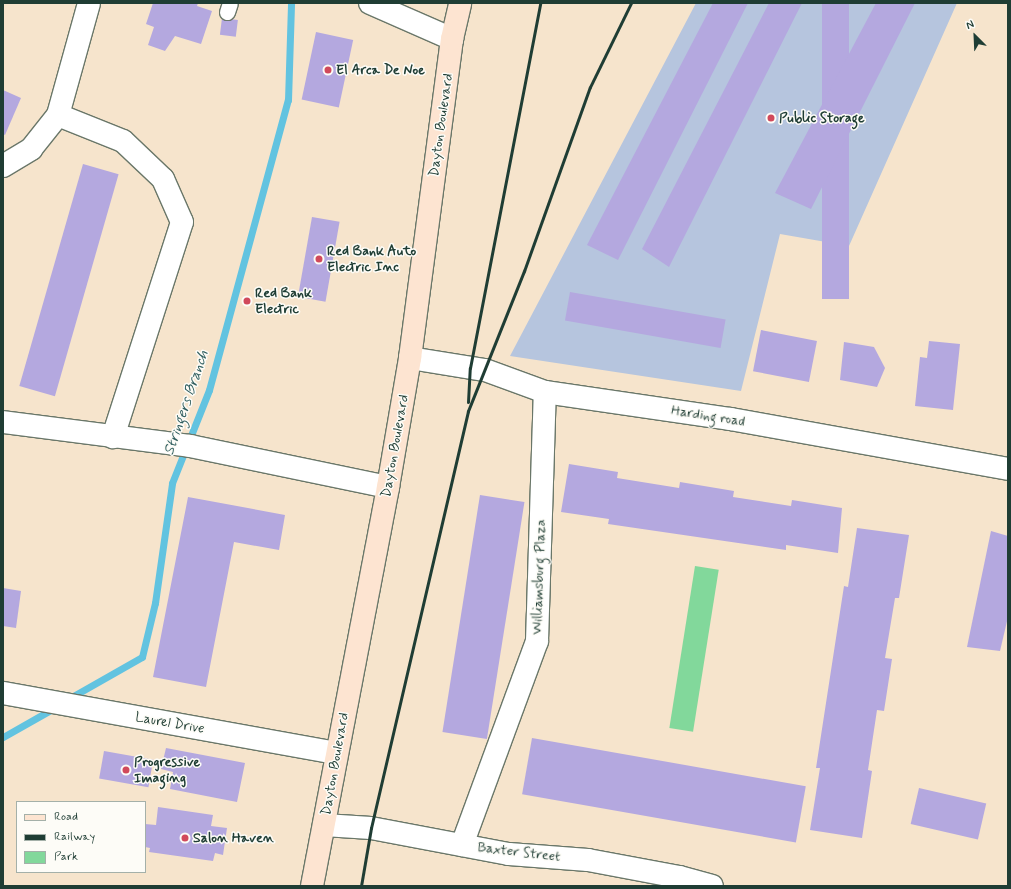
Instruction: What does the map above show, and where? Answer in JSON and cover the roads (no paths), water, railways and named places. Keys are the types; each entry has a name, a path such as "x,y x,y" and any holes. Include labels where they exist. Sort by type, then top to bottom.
{"main road":[{"name":"Dayton Boulevard","path":"312,886 336,753 388,487 410,358 452,39 460,3"}],"street":[{"path":"3,166 31,149 58,115 89,3"},
{"path":"370,3 452,39"},
{"path":"58,115 123,141 163,179 182,222 114,437"},
{"name":"Harding road","path":"410,358 485,370 545,392 732,419 1008,469"},
{"name":"Williamsburg Plaza","path":"462,845 537,641 545,392"},
{"path":"3,422 190,446 388,487"},
{"name":"Laurel Drive","path":"3,692 336,753"},
{"name":"Baxter Street","path":"324,826 371,828 509,854 588,860 679,877 712,886"}],"waterway":[{"name":"Stringers Branch","path":"68,699 142,657 155,603 172,483 209,390 288,100 291,3"},
{"name":"Stringers Branch","path":"3,737 54,708"}],"railway":[{"path":"468,402 470,368 540,3"},
{"path":"361,886 371,828 468,411 524,271 590,87 631,3"}],"place":[{"name":"El Arca De Noe","path":"328,70"},
{"name":"Public Storage","path":"771,118"},
{"name":"Red Bank Auto Electric Inc","path":"319,259"},
{"name":"Red Bank Electric","path":"247,301"},
{"name":"Progressive Imaging","path":"126,770"},
{"name":"Salon Haven","path":"185,838"}]}
